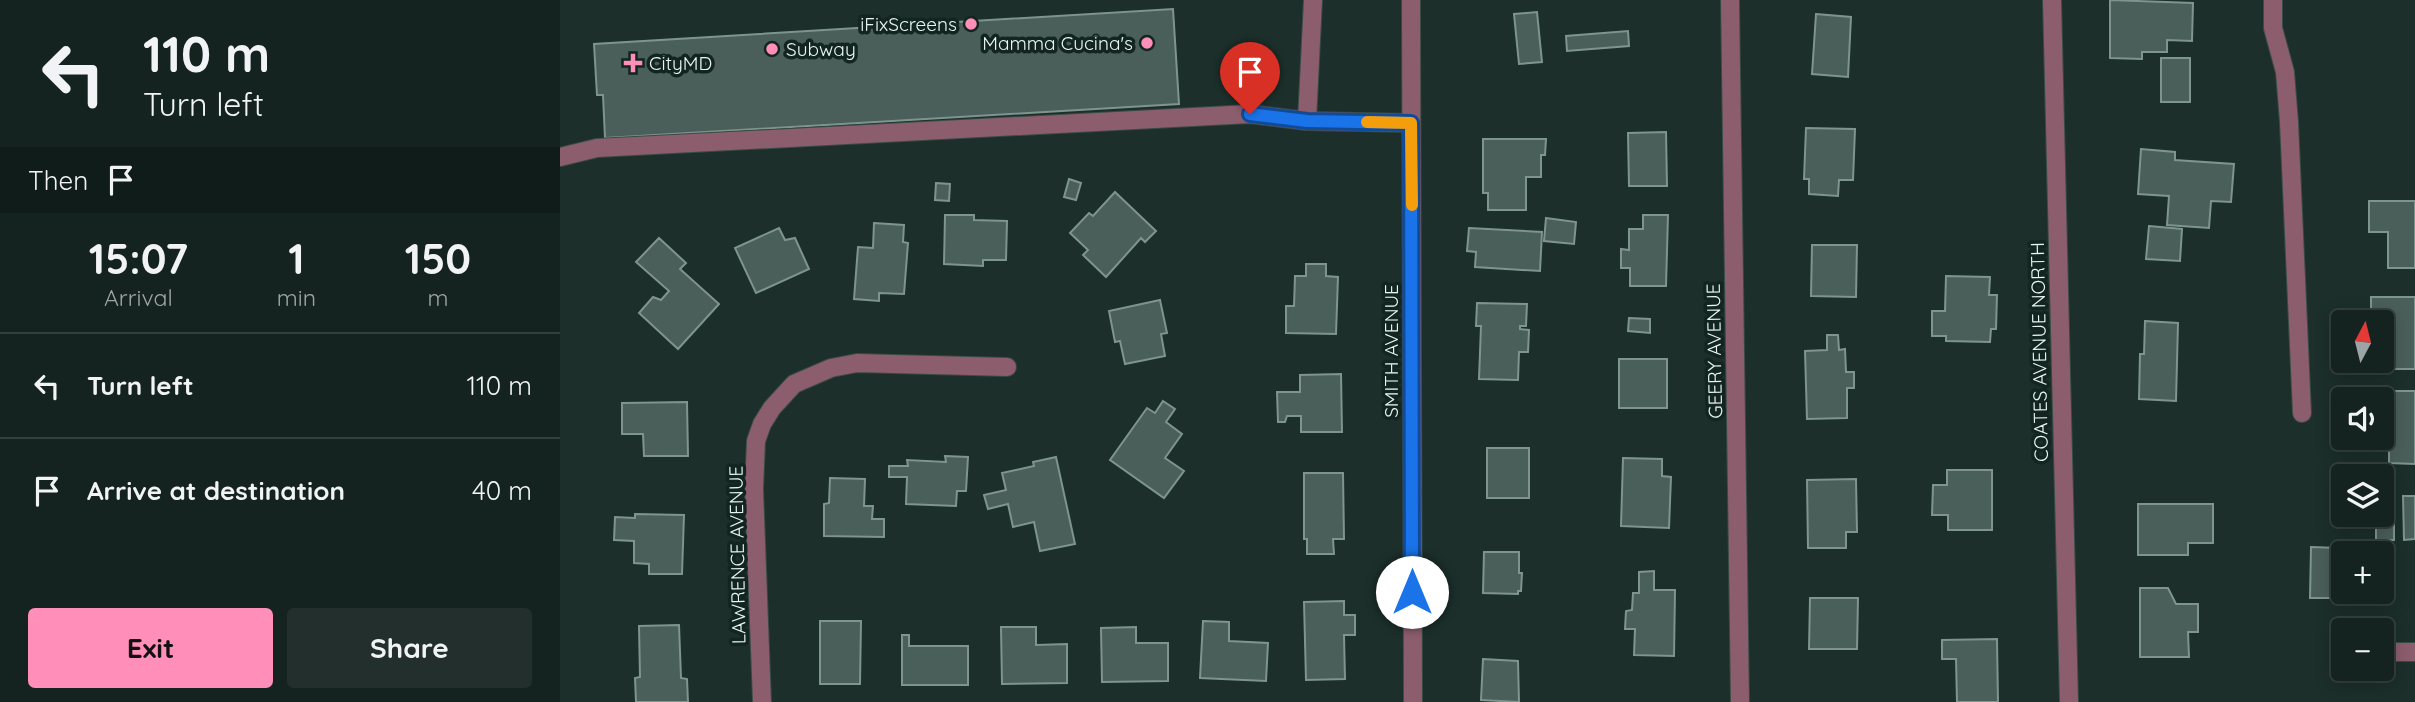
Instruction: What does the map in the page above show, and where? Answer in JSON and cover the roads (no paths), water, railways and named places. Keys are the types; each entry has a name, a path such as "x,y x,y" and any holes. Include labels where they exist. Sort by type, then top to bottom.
{"street":[{"path":"1307,121 1313,0"},
{"name":"SMITH AVENUE","path":"1411,0 1413,702"},
{"name":"GEERY AVENUE","path":"1730,0 1740,702"},
{"name":"COATES AVENUE NORTH","path":"2052,0 2069,702"},
{"path":"2273,0 2273,28 2285,72 2289,122 2302,413"},
{"path":"560,158 597,148 1250,114 1307,121 1411,123"},
{"name":"LAWRENCE AVENUE","path":"762,702 754,489 757,441 762,424 772,408 794,384 831,368 857,363 1007,367"},
{"path":"2394,652 2415,652"}],"place":[{"name":"iFixScreens","path":"971,24"},
{"name":"Mamma Cucina's","path":"1147,43"},
{"name":"Subway","path":"772,49"},
{"name":"CityMD","path":"633,63"}]}
